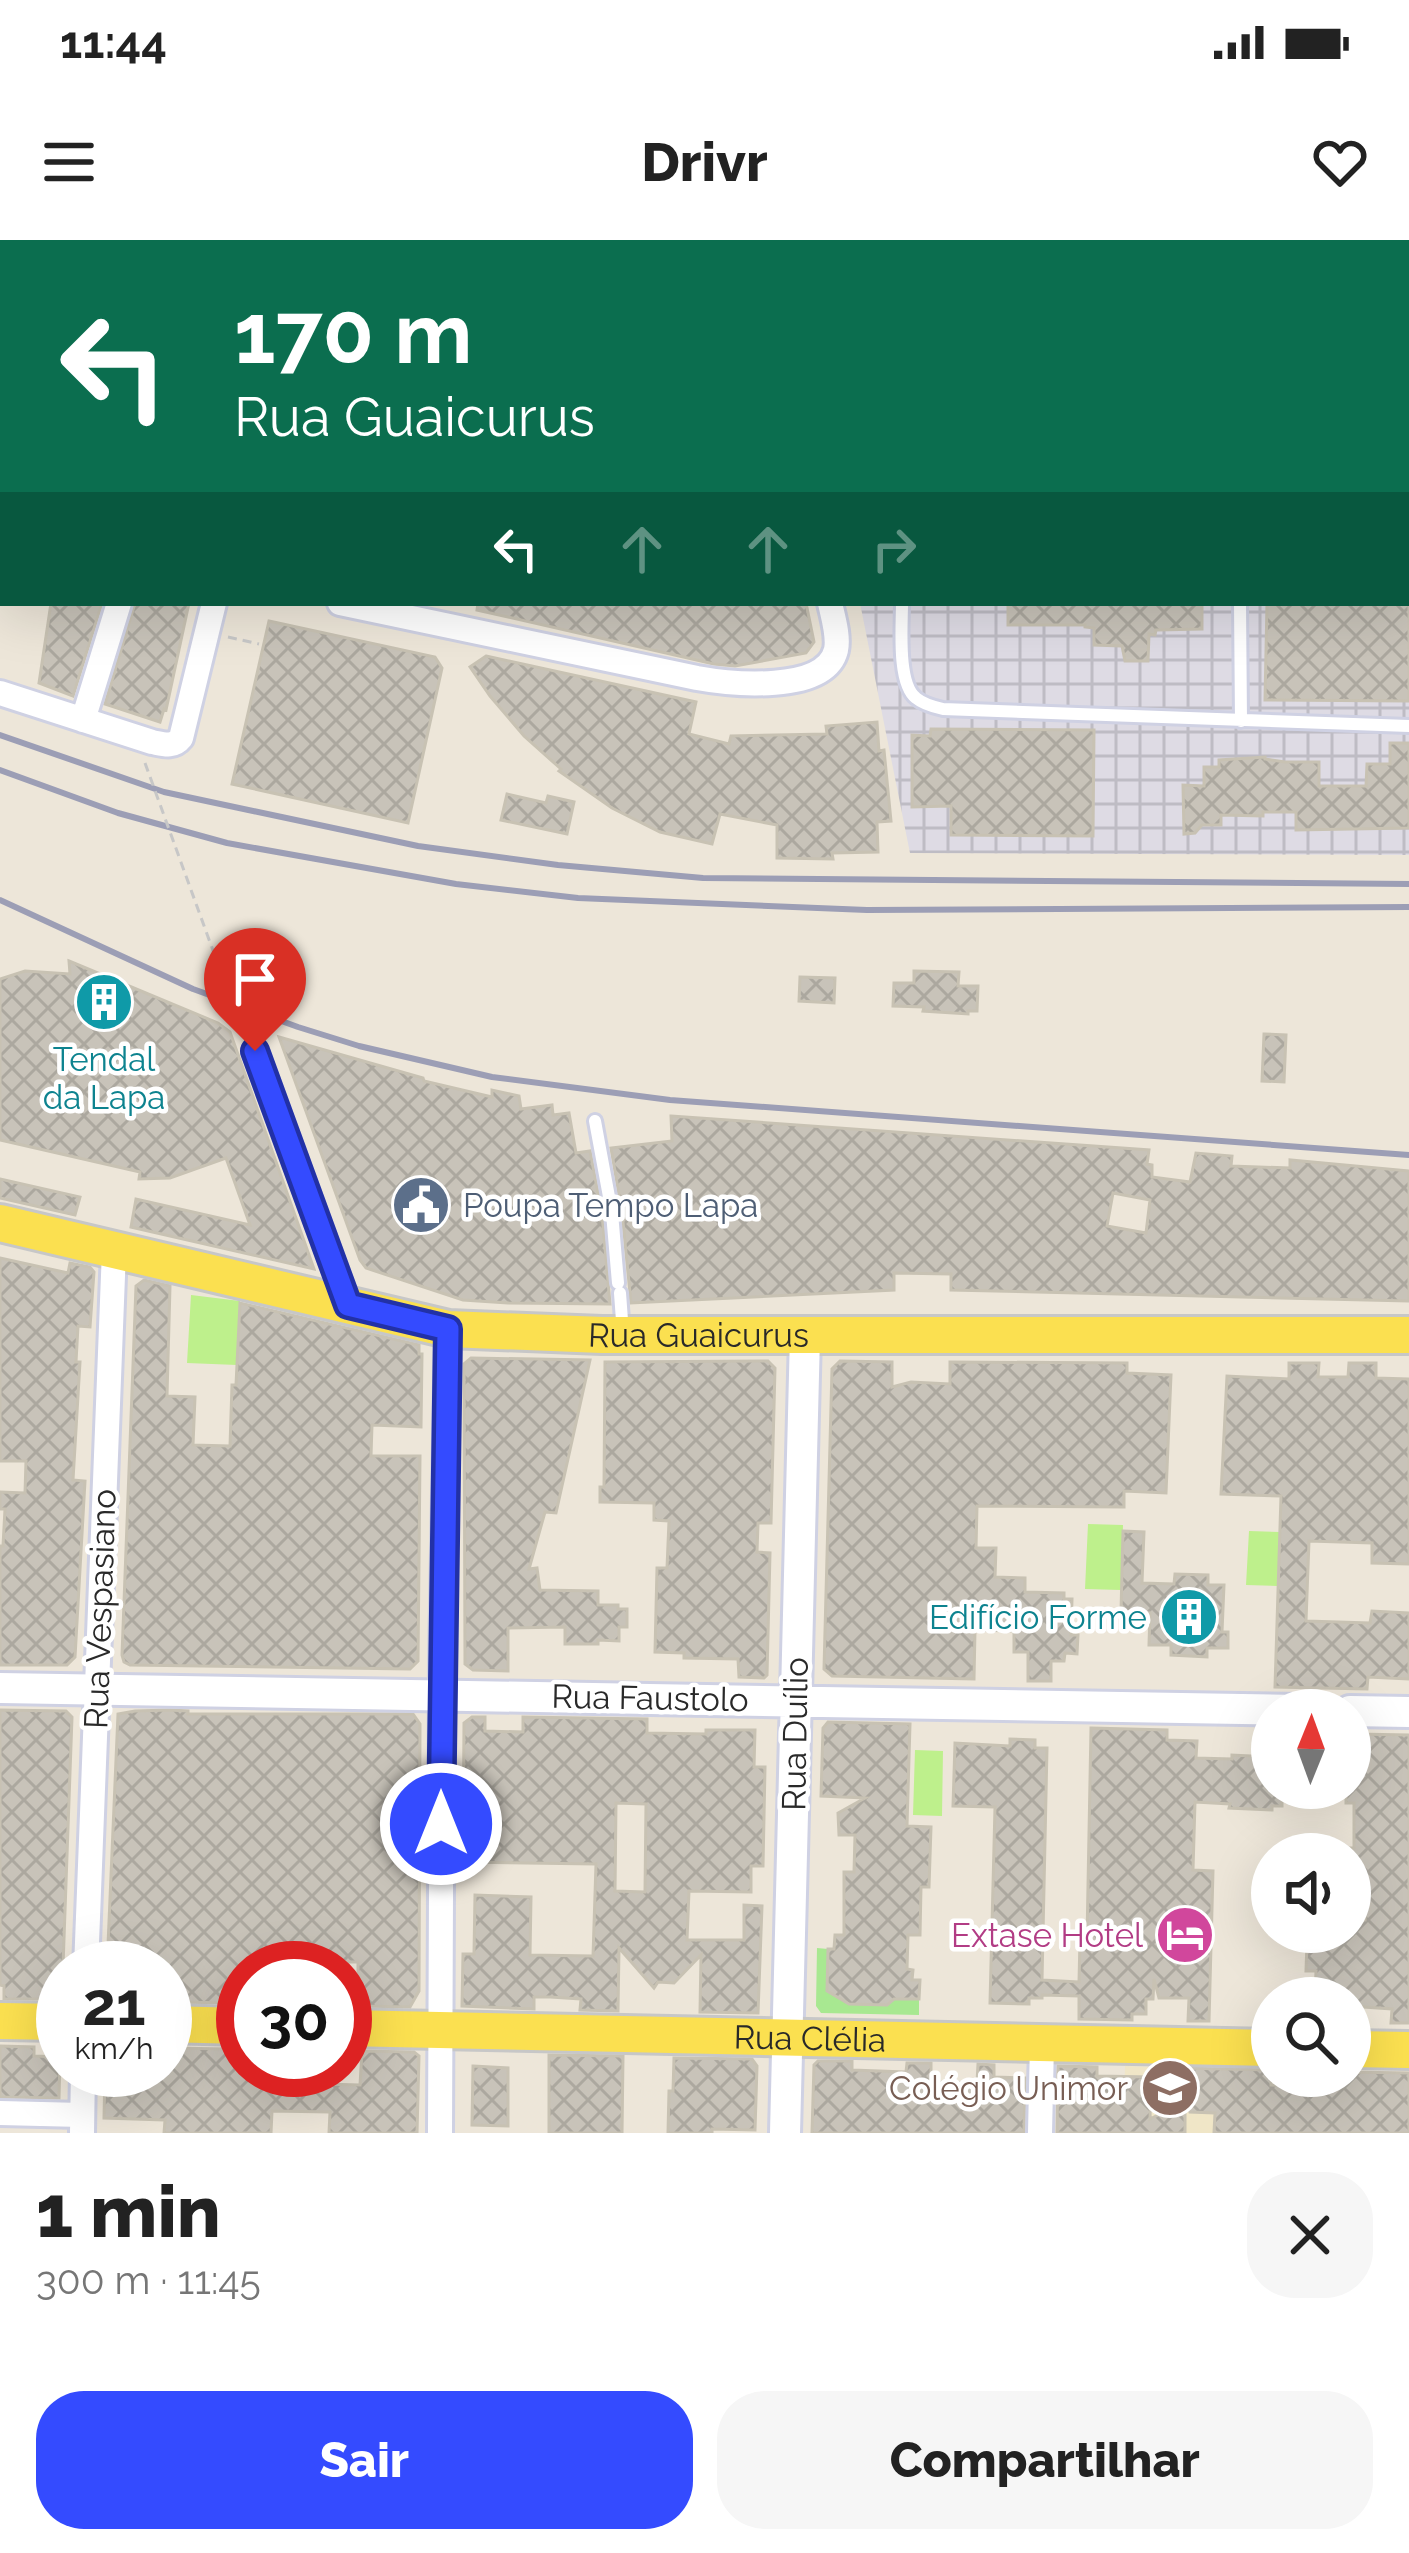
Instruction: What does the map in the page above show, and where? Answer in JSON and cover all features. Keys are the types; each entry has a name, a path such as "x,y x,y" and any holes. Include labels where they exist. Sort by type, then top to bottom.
{"main road":[{"name":"Rua Guaicurus","path":"0,1223 448,1329 623,1335 1409,1335"},
{"path":"0,2021 36,2022"},
{"name":"Rua Clélia","path":"372,2029 1251,2048"},
{"path":"1371,2049 1409,2050"}],"street":[{"path":"83,720 118,606"},
{"path":"0,693 171,745 181,738 213,606"},
{"path":"367,606 429,613 744,685 809,676 826,667 838,645 831,606"},
{"path":"255,1051 348,1305"},
{"name":"Rua Vespasiano","path":"87,1941 114,1250"},
{"path":"440,2133 448,1329"},
{"name":"Rua Duílio","path":"785,2133 805,1335"},
{"name":"Rua Faustolo","path":"0,1688 1251,1709"},
{"path":"1371,1711 1409,1712"},
{"path":"1040,2133 1042,2043"},
{"path":"0,2114 82,2124"}],"lane":[{"path":"902,606 907,688 917,700 943,710 1409,726"},
{"path":"1240,606 1241,721"},
{"path":"595,1121 612,1213 623,1335"}],"path":[{"path":"227,637 259,644"},
{"path":"146,763 236,1014"}],"shaded area":[{"path":"861,606 1409,606 1409,855 910,853"},
{"name":"Colégio Unimor","path":"1125,2066 1216,2069 1214,2133 1123,2133"}],"green space":[{"path":"191,1295 240,1301 237,1365 187,1363"},
{"path":"1088,1524 1123,1525 1121,1590 1085,1589"},
{"path":"1249,1531 1280,1532 1278,1586 1246,1585"},
{"path":"915,1750 943,1751 942,1816 913,1815"},
{"path":"817,1948 828,1949 827,1991 919,1999 919,2015 821,2013 816,2006"}],"building":[{"path":"51,606 101,606 73,696 39,683"},
{"path":"134,606 188,606 160,722 105,704"},
{"path":"478,606 807,606 814,642 806,653 735,666 477,610"},
{"path":"1008,606 1202,606 1202,629 1149,634 1148,661 1125,661 1122,646 1094,645 1094,628 1085,625 1008,625"},
{"path":"1267,606 1409,606 1409,701 1265,700"},
{"path":"269,621 435,657 442,668 408,823 232,784"},
{"path":"486,656 696,702 689,734 729,744 731,736 827,734 826,726 877,722 891,821 877,822 878,852 832,853 833,859 777,858 777,825 720,814 712,844 660,832 612,808 559,771 490,696 470,667"},
{"path":"931,729 1094,730 1093,836 951,835 951,806 912,807 912,735 930,736"},
{"path":"1390,743 1409,743 1409,828 1296,830 1296,812 1263,812 1263,816 1221,815 1221,825 1202,825 1195,833 1184,834 1183,785 1204,786 1204,767 1219,767 1219,760 1265,757 1319,762 1319,786 1366,786 1367,764 1390,764"},
{"path":"507,794 546,803 548,796 574,802 567,834 501,820"},
{"path":"69,961 230,1032 314,1269 131,1227 136,1199 250,1225 226,1158 170,1178 139,1179 140,1172 0,1140 0,979 25,971 70,974"},
{"path":"914,971 959,972 958,986 978,986 977,1011 893,1006 894,983 914,983"},
{"path":"800,977 835,978 834,1003 799,1001"},
{"path":"1264,1034 1286,1035 1284,1082 1262,1081"},
{"name":"Poupa Tempo Lapa","path":"279,1037 424,1081 492,1097 492,1090 519,1096 521,1109 552,1105 553,1115 569,1113 576,1153 590,1151 602,1214 610,1304 463,1300 366,1268"},
{"path":"671,1116 1149,1150 1152,1177 1190,1182 1196,1153 1232,1156 1231,1166 1290,1168 1290,1160 1409,1171 1409,1301 951,1290 951,1274 894,1273 894,1290 631,1303 611,1148 672,1141","holes":["1113,1193 1150,1200 1146,1233 1107,1226"]},
{"path":"0,1179 80,1197 75,1215 0,1198"},
{"path":"0,1258 68,1273 70,1263 94,1272 90,1327 78,1326 73,1480 85,1481 75,1657 67,1665 0,1665 0,1546 5,1509 0,1509 0,1492 25,1493 26,1461 0,1461"},
{"path":"144,1280 170,1286 167,1396 195,1397 193,1445 230,1446 240,1303 419,1345 421,1427 372,1425 371,1456 420,1456 418,1661 410,1669 124,1662 136,1286"},
{"path":"471,1358 590,1360 556,1513 545,1512 529,1569 537,1568 540,1590 598,1591 598,1605 627,1609 627,1627 619,1627 619,1641 565,1644 565,1627 508,1628 508,1671 473,1670 465,1664 464,1364"},
{"path":"768,1361 775,1368 771,1523 758,1523 757,1552 770,1553 767,1675 739,1677 738,1659 655,1652 657,1568 667,1568 669,1521 654,1520 654,1503 600,1502 605,1362"},
{"path":"840,1361 892,1362 892,1387 911,1382 950,1384 950,1362 1127,1363 1127,1373 1171,1375 1166,1493 1124,1491 1124,1507 977,1506 976,1548 996,1548 995,1577 1025,1578 1025,1592 1064,1593 1064,1599 1072,1599 1071,1635 1078,1635 1077,1654 1065,1653 1064,1661 1051,1661 1051,1681 1028,1681 1028,1652 1014,1652 1014,1631 975,1630 974,1679 832,1676 824,1669 832,1369"},
{"path":"1289,1363 1319,1363 1318,1377 1348,1377 1349,1363 1376,1363 1376,1378 1409,1379 1409,1564 1372,1563 1372,1543 1309,1541 1306,1621 1370,1623 1372,1611 1409,1613 1409,1679 1368,1677 1367,1689 1275,1687 1281,1496 1221,1494 1227,1376 1289,1379"},
{"path":"1123,1531 1144,1532 1142,1583 1174,1584 1175,1574 1208,1575 1208,1585 1224,1585 1222,1632 1228,1632 1228,1648 1207,1648 1207,1657 1171,1655 1171,1645 1149,1645 1150,1613 1121,1612"},
{"path":"0,1710 66,1711 72,1717 64,1941 36,1941 36,1999 4,1999 0,1985"},
{"path":"118,1714 413,1714 420,1724 419,1991 410,2007 372,2006 372,1941 216,1941 216,2003 192,2002 192,1941 108,1941"},
{"path":"485,1717 485,1731 523,1732 523,1717 647,1719 647,1733 755,1730 754,1767 765,1767 763,1866 751,1866 751,1892 689,1891 687,1940 744,1940 744,1905 762,1906 758,2013 700,2012 701,1955 674,1983 658,1982 654,1988 619,1948 618,2011 580,2010 581,1999 550,1997 534,1997 534,2009 462,2006 463,1954 474,1954 475,1895 531,1897 530,1955 593,1956 596,1864 463,1862 464,1723","holes":["616,1803 646,1804 645,1892 615,1891"]},
{"path":"828,1722 910,1724 907,1826 931,1827 929,1887 921,1887 920,1935 908,1935 907,1969 913,1970 912,1980 920,1980 919,1999 894,1999 887,2005 849,2004 827,1991 828,1949 834,1949 835,1935 844,1935 844,1872 854,1872 855,1835 839,1835 838,1813 865,1798 821,1796 823,1728"},
{"path":"1091,1728 1167,1730 1167,1740 1197,1741 1196,1758 1251,1756 1251,1809 1272,1810 1229,1808 1230,1804 1195,1802 1193,1870 1213,1871 1209,2021 1188,2021 1189,1998 1159,1998 1154,1979 1146,2014 1132,2014 1132,2020 1079,2019 1079,1996 1042,1995 1029,1998 1029,2004 990,2003 995,1807 953,1806 955,1743 1010,1746 1010,1739 1035,1740 1035,1748 1047,1748 1042,1980 1079,1982 1080,1939 1087,1939"},
{"path":"1371,1734 1409,1735 1409,2023 1391,2023 1392,2009 1371,2008 1371,1977 1316,1977 1316,1971 1306,1971 1307,1953 1371,1953 1371,1833 1354,1833 1354,1809 1371,1809"},
{"path":"0,2046 34,2047 36,2097 59,2098 0,2097"},
{"path":"192,2048 216,2049 216,2097 372,2097 372,2051 419,2056 417,2133 329,2133 330,2112 272,2111 271,2133 164,2133 165,2120 104,2118 104,2097 192,2097"},
{"path":"549,2055 623,2056 622,2133 549,2133"},
{"path":"674,2058 752,2059 757,2066 755,2130 668,2133"},
{"path":"852,2061 852,2070 906,2072 907,2063 931,2063 931,2082 977,2083 978,2064 994,2065 994,2077 1025,2078 1024,2133 812,2133 814,2065"},
{"path":"473,2066 508,2068 508,2126 472,2125"},
{"path":"1058,2066 1097,2067 1097,2076 1151,2077 1150,2119 1172,2108 1185,2109 1185,2133 1057,2133"},
{"path":"1178,2068 1251,2070 1251,2097 1371,2097 1371,2072 1409,2073 1409,2133 1214,2133 1215,2113 1190,2112"}],"railway":[{"path":"0,735 164,792 418,846 558,865 703,878 1409,884"},
{"path":"0,770 118,813 227,843 456,884 578,898 867,910 1409,907"},
{"path":"0,900 193,989 298,1027 492,1077 670,1100 1409,1155"}],"place":[{"name":"Tendal da Lapa","path":"104,1002"},
{"name":"Poupa Tempo Lapa","path":"421,1205"},
{"name":"Edifício Forme","path":"1189,1617"},
{"name":"Extase Hotel","path":"1185,1935"},
{"name":"Colégio Unimor","path":"1170,2088"}],"route":[{"path":"255,1051 348,1305 448,1329 441,1824"}]}
